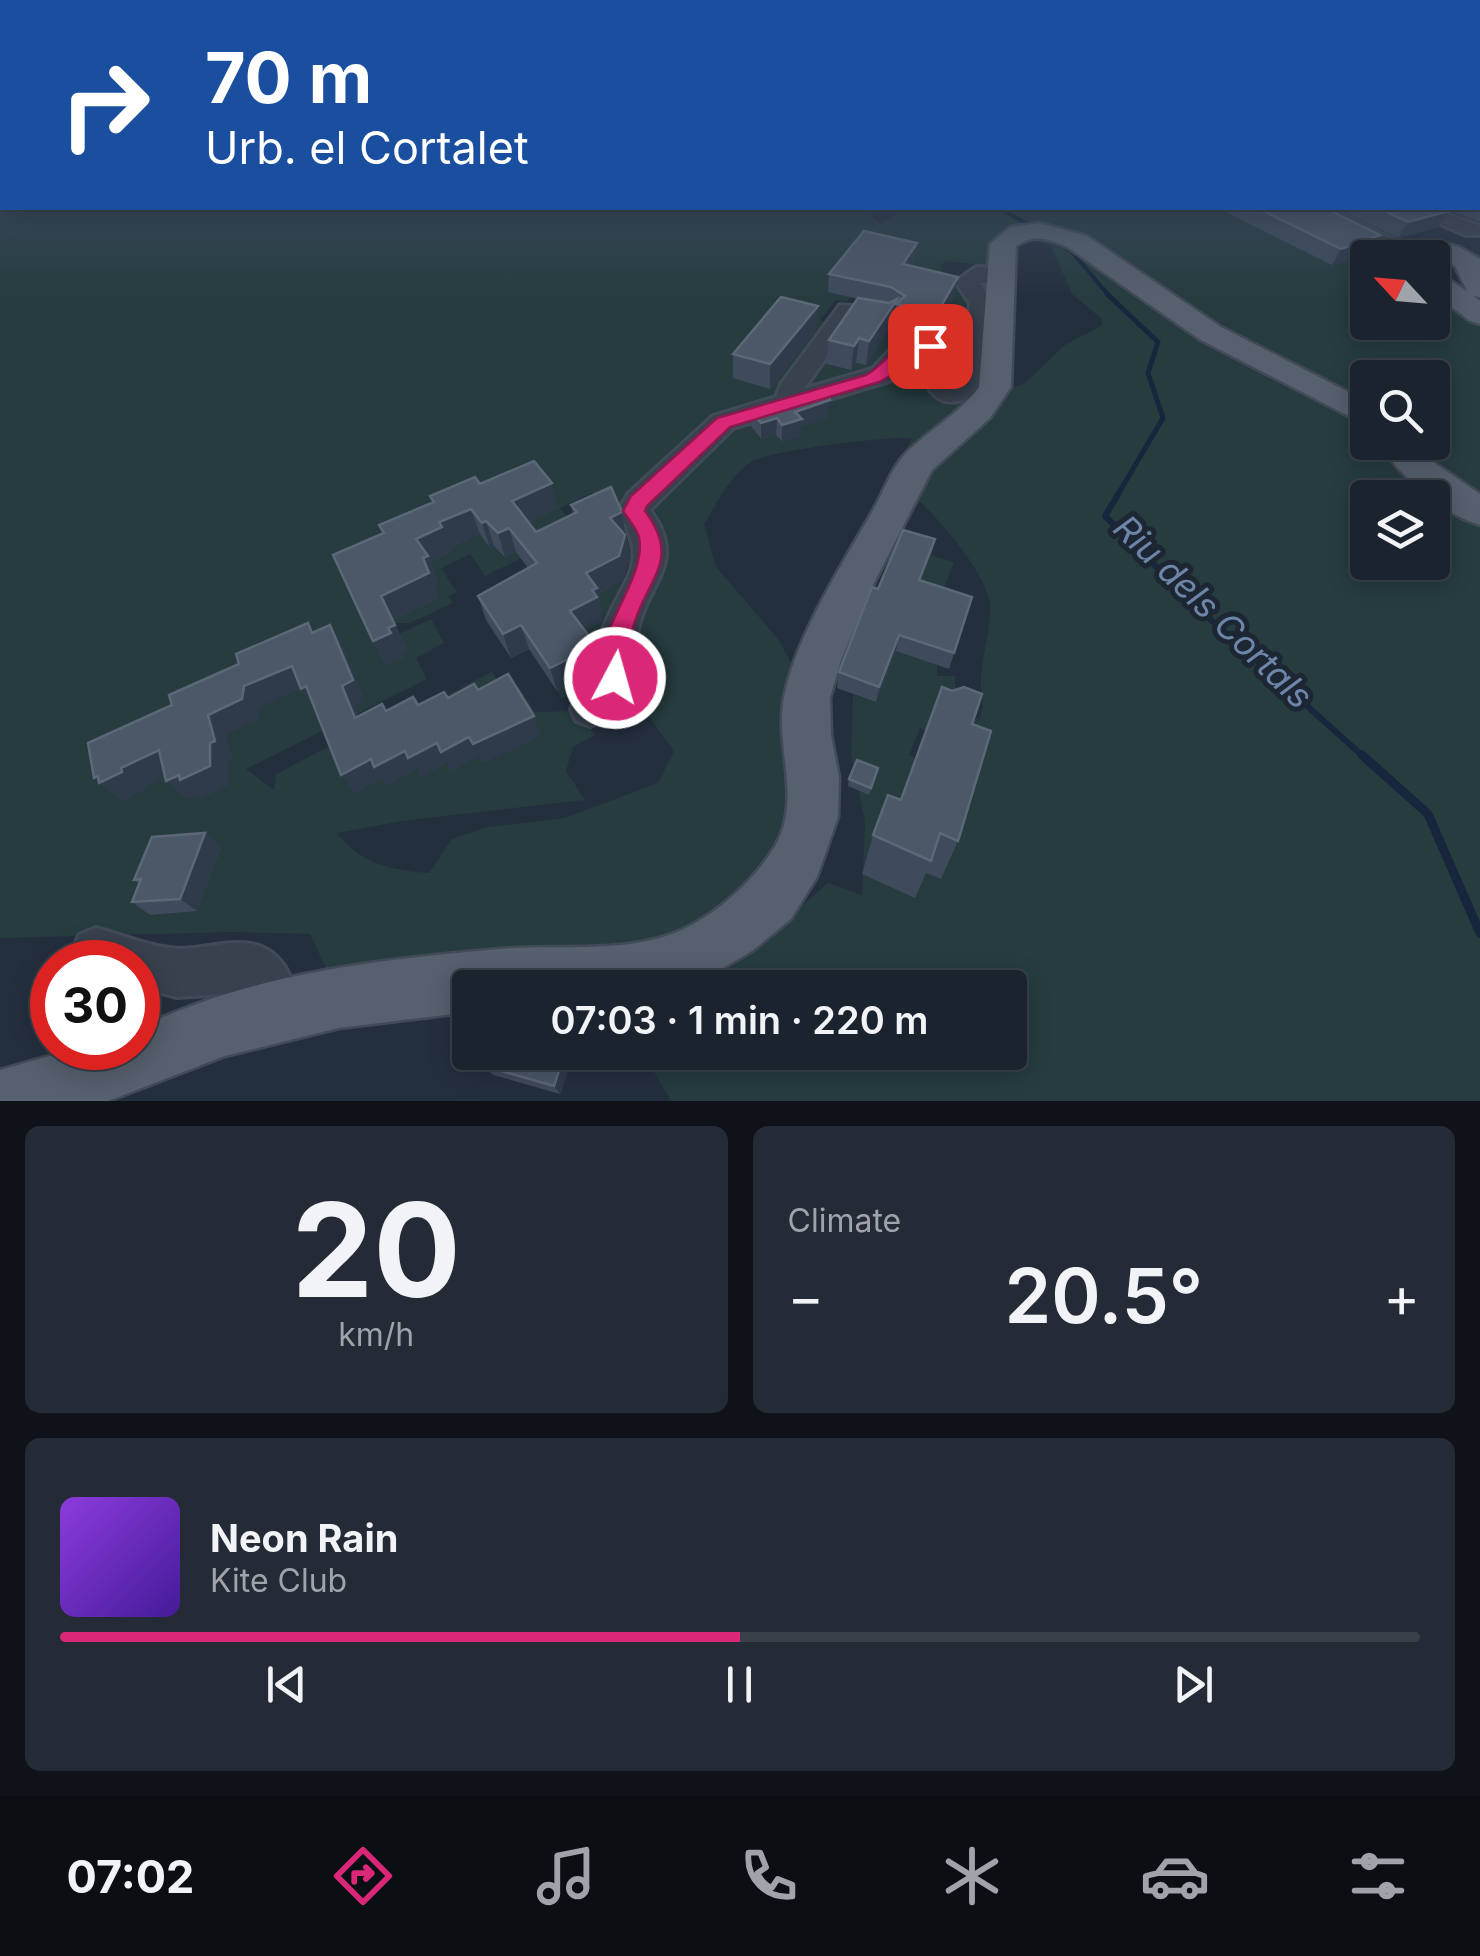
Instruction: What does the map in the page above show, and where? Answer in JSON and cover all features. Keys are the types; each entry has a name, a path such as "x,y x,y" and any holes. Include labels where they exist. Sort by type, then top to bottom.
{"main road":[{"path":"3,1101 90,1076 225,1026 270,1014 339,998 446,983 643,972 682,961 732,931 771,898 798,858 812,817 814,777 807,735 807,698 819,660 852,585 917,463 978,411 995,387 1027,246 1078,242 1210,332 1350,406"},
{"path":"1450,254 1471,265 1474,282 1480,289"},
{"path":"1450,292 1480,315"},
{"path":"1411,460 1422,473 1480,512"}],"street":[{"path":"1319,210 1376,240"},
{"path":"1418,210 1473,231"},
{"path":"590,709 608,699 615,678 620,630 650,565 650,534 634,511 639,501 724,422 881,375 904,348 915,344 950,356 942,390 945,393 966,391 974,377 982,303 967,279 1027,246"},
{"path":"792,401 788,394 794,384 848,310 886,316"},
{"path":"160,969 177,973 250,968 270,986 270,1014"}],"green space":[{"path":"0,210 872,210 870,214 880,224 902,210 1251,210 1350,257 1350,340 1450,340 1450,302 1480,323 1480,506 1429,460 1450,460 1450,360 1350,360 1350,400 1229,337 1087,238 1033,221 1005,227 994,241 994,266 946,261 941,265 944,280 968,294 964,364 961,353 934,341 914,338 897,347 879,369 821,385 810,384 822,363 850,370 856,363 866,365 889,330 895,311 883,254 847,302 836,300 820,320 828,323 772,401 735,407 716,415 617,511 608,496 591,493 560,508 571,520 550,544 485,576 470,554 441,568 457,592 448,596 453,603 410,623 392,623 397,635 431,619 444,643 416,658 427,679 246,769 274,790 276,774 415,702 419,709 492,672 498,682 519,687 535,712 578,711 595,735 573,747 566,771 585,800 402,821 337,833 346,844 367,859 402,870 429,873 452,839 488,827 565,818 658,783 674,751 639,703 642,686 627,654 664,534 657,514 649,510 732,426 893,377 911,353 933,352 973,397 901,470 876,502 912,439 830,445 751,462 730,482 704,524 716,567 778,639 796,672 791,828 723,916 668,938 579,951 327,970 310,934 232,932 0,938"},
{"path":"1056,238 1350,416 1350,460 1407,460 1432,480 1350,480 1350,580 1450,580 1450,494 1480,518 1480,1101 671,1101 653,1070 1027,1070 1027,970 728,970 828,883 862,895 865,821 851,755 853,694 876,702 930,555 954,562 937,606 937,676 955,676 955,710 980,720 981,675 990,614 987,593 959,546 911,494 993,415 1013,387 1024,384 1065,345 1101,326 1102,319 1072,294 1051,246 1031,239","holes":["920,728 938,735 940,879 924,872 888,840 917,759 909,755"]},
{"path":"636,532 643,547 613,635 591,646 605,665 599,680 562,699 557,691 594,674 591,669 598,665 570,639 601,613 516,592 506,579 532,568 615,585 633,575 620,540"}],"building":[{"path":"1261,210 1331,210 1380,235 1350,240 1350,246 1341,249"},
{"path":"1382,210 1449,211 1408,222"},
{"path":"864,231 917,243 903,264 958,277 937,313 896,304 905,296 891,287 829,274"},
{"path":"781,297 818,306 770,364 733,354"},
{"path":"858,298 889,303 897,299 869,341 859,338 854,346 829,340"},
{"path":"826,388 830,400 795,412 802,419 782,425 777,418 761,423 751,410"},
{"path":"534,461 552,483 512,501 536,532 577,512 571,505 611,487 622,512 610,518 625,535 619,556 586,573 597,588 592,590 597,597 570,611 589,636 587,650 550,668 521,625 503,634 478,596 537,563 509,528 498,533 486,521 482,523 471,509 439,522 442,527 416,539 428,556 423,558 429,573 381,596 395,625 388,628 391,633 373,641 333,555 384,533 379,525 434,502 430,496 475,477 480,484"},
{"path":"903,530 935,539 919,580 972,597 954,653 899,635 879,687 839,672 872,587 878,589"},
{"path":"308,623 312,633 330,625 353,680 342,686 355,718 382,704 386,711 413,697 418,705 444,692 448,698 474,684 478,690 508,674 534,716 473,744 469,737 441,752 437,743 408,758 405,751 374,767 371,759 341,775 306,686 301,689 292,666 244,686 242,699 208,715 215,741 210,743 210,766 180,780 179,775 166,781 159,750 99,783 98,776 94,778 88,743 172,705 169,695 239,664 236,654"},
{"path":"942,687 952,691 964,687 982,694 972,724 991,731 958,841 940,833 931,861 873,835 888,795 901,800"},
{"path":"857,760 878,768 871,788 849,779"},
{"path":"205,833 180,899 132,902 141,879 134,880 152,837"},
{"path":"498,1070 559,1070 554,1086"}],"waterway":[{"name":"Riu dels Cortals","path":"1002,210 1037,229"},
{"name":"Riu dels Cortals","path":"1051,238 1072,252 1109,296"},
{"name":"Riu dels Cortals","path":"1109,296 1158,342 1148,373 1163,418 1117,496"},
{"name":"Riu dels Cortals","path":"1119,493 1105,516 1199,609 1365,758"},
{"name":"Riu dels Cortals","path":"1362,755 1428,814 1480,933"}],"route":[{"path":"615,678 620,630 652,555 647,526 636,518 634,511 639,501 724,422 881,375 904,348 915,344 930,346"}]}
